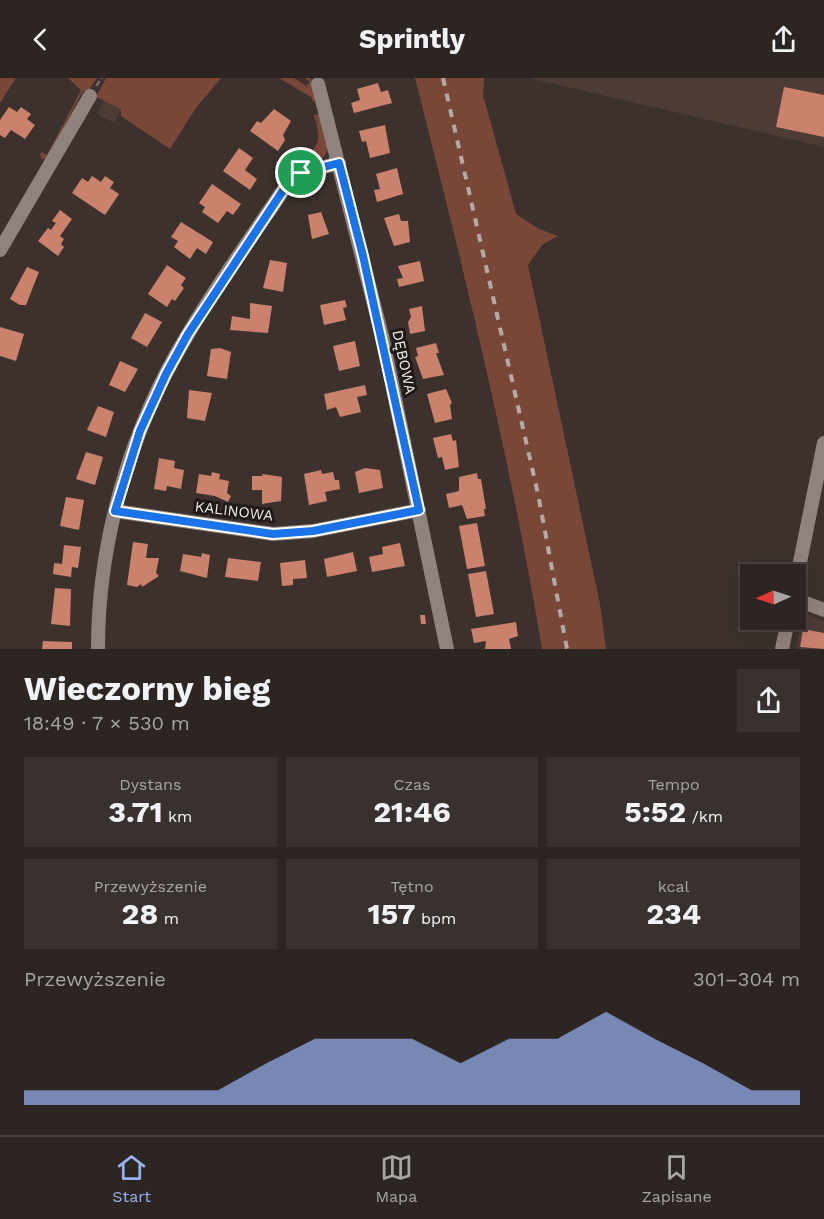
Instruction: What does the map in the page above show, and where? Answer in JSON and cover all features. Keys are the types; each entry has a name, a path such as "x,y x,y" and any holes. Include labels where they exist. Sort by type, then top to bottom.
{"street":[{"name":"DĘBOWA","path":"318,84 366,267 447,649"},
{"path":"0,250 90,96"},
{"path":"98,649 98,612 115,511 140,431 188,334 286,186 301,173 339,163"},
{"path":"799,564 824,443"},
{"name":"KALINOWA","path":"115,511 273,534 313,531 419,510"},
{"path":"782,649 786,630"}],"shaded area":[{"path":"0,78 16,78 0,103"},
{"path":"68,78 97,78 87,93 83,91 46,159 42,159 40,154 42,152 47,155 81,90"},
{"path":"106,78 221,78 196,108 170,149 121,116 121,109 96,97"},
{"path":"279,78 294,78 306,86 310,82 305,78 311,78 317,100 313,102 311,97"},
{"path":"415,78 484,78 483,95 516,214 539,229 558,236 542,245 528,265 600,604 606,649 542,649 500,433 468,291"},
{"path":"529,78 824,78 824,147"},
{"path":"104,100 121,109 114,123 97,114"},
{"path":"321,114 327,134 328,148 322,158 316,162 309,153 318,140 314,115"},
{"path":"806,614 824,621 824,649 796,649 800,630 806,630"}],"building":[{"path":"378,83 381,92 388,90 392,103 354,113 351,103 360,100 357,89"},
{"path":"784,87 824,95 824,137 776,127"},
{"path":"9,107 17,112 21,107 31,114 27,119 35,125 25,139 11,130 5,138 0,135 0,120"},
{"path":"274,109 291,121 283,135 285,140 278,151 250,131 257,121 261,123"},
{"path":"385,125 390,153 370,158 366,141 362,142 359,131"},
{"path":"239,148 253,158 245,170 257,179 250,190 223,171"},
{"path":"397,168 403,194 377,202 374,190 380,189 376,174"},
{"path":"92,176 101,182 105,176 114,182 110,188 119,194 105,215 72,193 82,178 88,182"},
{"path":"212,184 241,204 233,215 227,211 218,223 202,212 205,207 199,203"},
{"path":"60,210 72,219 60,236 64,239 61,244 64,247 58,256 38,241 48,228 51,230 56,223 52,221"},
{"path":"321,212 329,234 312,239 308,215"},
{"path":"399,214 401,221 408,221 410,242 394,246 384,218"},
{"path":"181,222 213,242 206,254 197,248 190,259 174,247 178,241 171,237"},
{"path":"270,260 287,263 283,292 263,288"},
{"path":"420,261 424,281 399,287 397,279 403,278 398,266"},
{"path":"167,265 186,278 181,285 184,288 175,301 172,299 167,307 148,294"},
{"path":"27,267 39,272 26,305 20,305 10,299"},
{"path":"345,300 347,307 343,308 346,320 324,325 320,305"},
{"path":"250,303 272,306 268,333 230,330 232,316 250,319"},
{"path":"422,306 425,331 410,334 409,309"},
{"path":"145,313 162,322 147,347 131,338"},
{"path":"0,327 24,334 16,361 0,356"},
{"path":"355,341 360,366 339,371 333,346"},
{"path":"436,343 439,353 436,353 444,375 423,379 415,357 418,356 416,348"},
{"path":"220,348 231,352 227,379 207,376 211,349"},
{"path":"120,361 138,369 125,392 109,385"},
{"path":"365,385 367,395 357,397 361,412 340,417 336,407 327,410 324,394"},
{"path":"446,389 452,403 450,405 452,419 435,423 427,394"},
{"path":"189,390 212,393 205,421 187,418"},
{"path":"98,406 114,412 106,437 87,430"},
{"path":"451,434 453,441 456,440 459,467 445,470 442,457 438,458 433,438"},
{"path":"86,452 103,457 95,485 76,479"},
{"path":"159,458 175,461 174,468 184,470 181,489 167,486 166,491 154,489"},
{"path":"365,468 380,470 383,488 359,493 355,472"},
{"path":"321,470 322,474 333,472 335,480 339,480 340,489 325,492 327,501 309,505 304,474"},
{"path":"212,472 220,474 219,479 229,481 227,493 231,496 228,502 215,496 196,493 199,474 211,476"},
{"path":"477,473 478,479 481,479 485,516 467,519 462,505 449,508 446,494 459,491 459,477"},
{"path":"263,474 282,477 281,501 262,504 262,490 252,490 252,476"},
{"path":"66,497 84,500 79,530 60,526"},
{"path":"477,523 485,566 467,569 459,526"},
{"path":"133,542 148,544 146,558 159,558 156,573 159,576 142,587 141,584 137,587 127,585"},
{"path":"400,543 405,566 372,572 369,557 383,554 382,547"},
{"path":"64,545 81,547 78,568 72,567 71,577 53,574 54,563 62,564"},
{"path":"353,552 357,571 327,577 324,559"},
{"path":"202,553 210,555 207,578 180,571 183,554 201,557"},
{"path":"228,558 261,562 258,581 225,577"},
{"path":"305,560 307,578 293,579 293,585 282,586 280,563"},
{"path":"486,571 494,614 476,617 468,574"},
{"path":"55,588 71,589 70,626 51,624"},
{"path":"420,615 425,615 426,624 421,624"},
{"path":"516,622 518,636 509,639 511,649 485,649 486,641 474,643 471,629"},
{"path":"803,630 824,633 824,649 800,647"},
{"path":"43,641 72,642 72,649 42,649"}],"railway":[{"path":"443,78 538,494 567,649"}],"route":[{"path":"339,163 382,336 419,510 313,531 273,534 115,511 140,431 166,374 188,334 286,186 301,173 339,163"}]}
